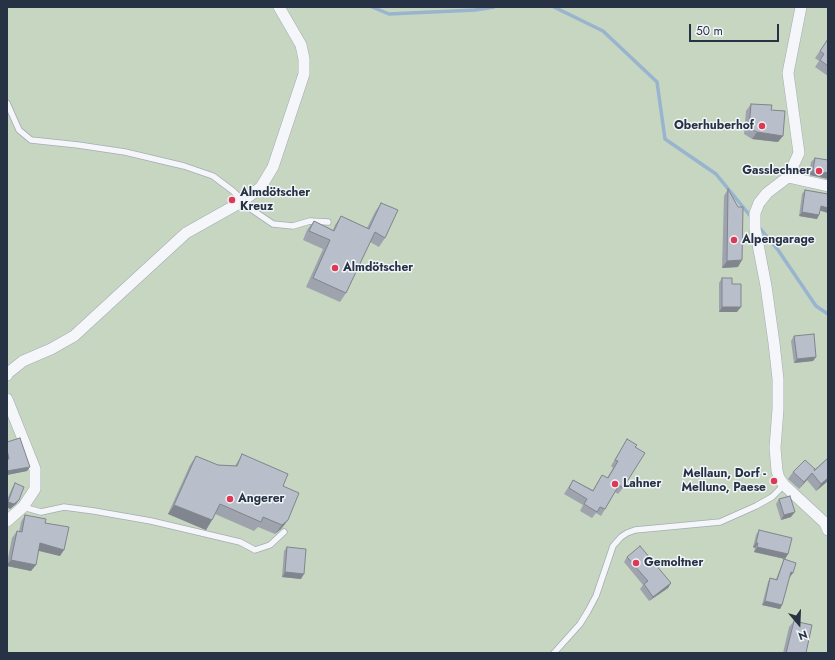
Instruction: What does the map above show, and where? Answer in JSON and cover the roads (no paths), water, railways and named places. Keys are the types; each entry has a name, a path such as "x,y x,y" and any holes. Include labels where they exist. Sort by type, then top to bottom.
{"street":[{"path":"7,375 23,360 51,349 74,336 186,233 244,201 261,187 273,167 304,74 304,59 301,46 280,7"},
{"path":"801,7 788,72 799,153 788,177 767,193 759,203 755,213 755,229 766,286 778,379 775,461 779,478 784,485 825,523 828,530"},
{"path":"788,177 828,186"},
{"path":"7,399 35,469 35,489 23,507 7,521"}],"lane":[{"path":"7,103 19,130 31,140 125,152 184,166 213,176 244,201 248,208 273,224 293,226 310,221 328,222"},
{"path":"554,653 580,624 588,611 596,596 613,546 621,537 635,530 720,522 772,497 784,485"},
{"path":"23,507 41,512 64,507 94,510 240,542 255,550 270,545 284,532"}],"waterway":[{"path":"372,7 389,14 475,10 494,7"},
{"path":"554,7 603,31 657,82 665,139 716,174 752,218"},
{"path":"758,226 778,250 816,306 828,314"}],"place":[{"name":"Oberhuberhof","path":"762,126"},
{"name":"Gasslechner","path":"819,171"},
{"name":"Almdötscher Kreuz","path":"232,200"},
{"name":"Alpengarage","path":"734,240"},
{"name":"Almdötscher","path":"335,268"},
{"name":"Mellaun, Dorf - Melluno, Paese","path":"774,481"},
{"name":"Lahner","path":"615,484"},
{"name":"Angerer","path":"230,499"},
{"name":"Gemoltner","path":"636,563"}]}
